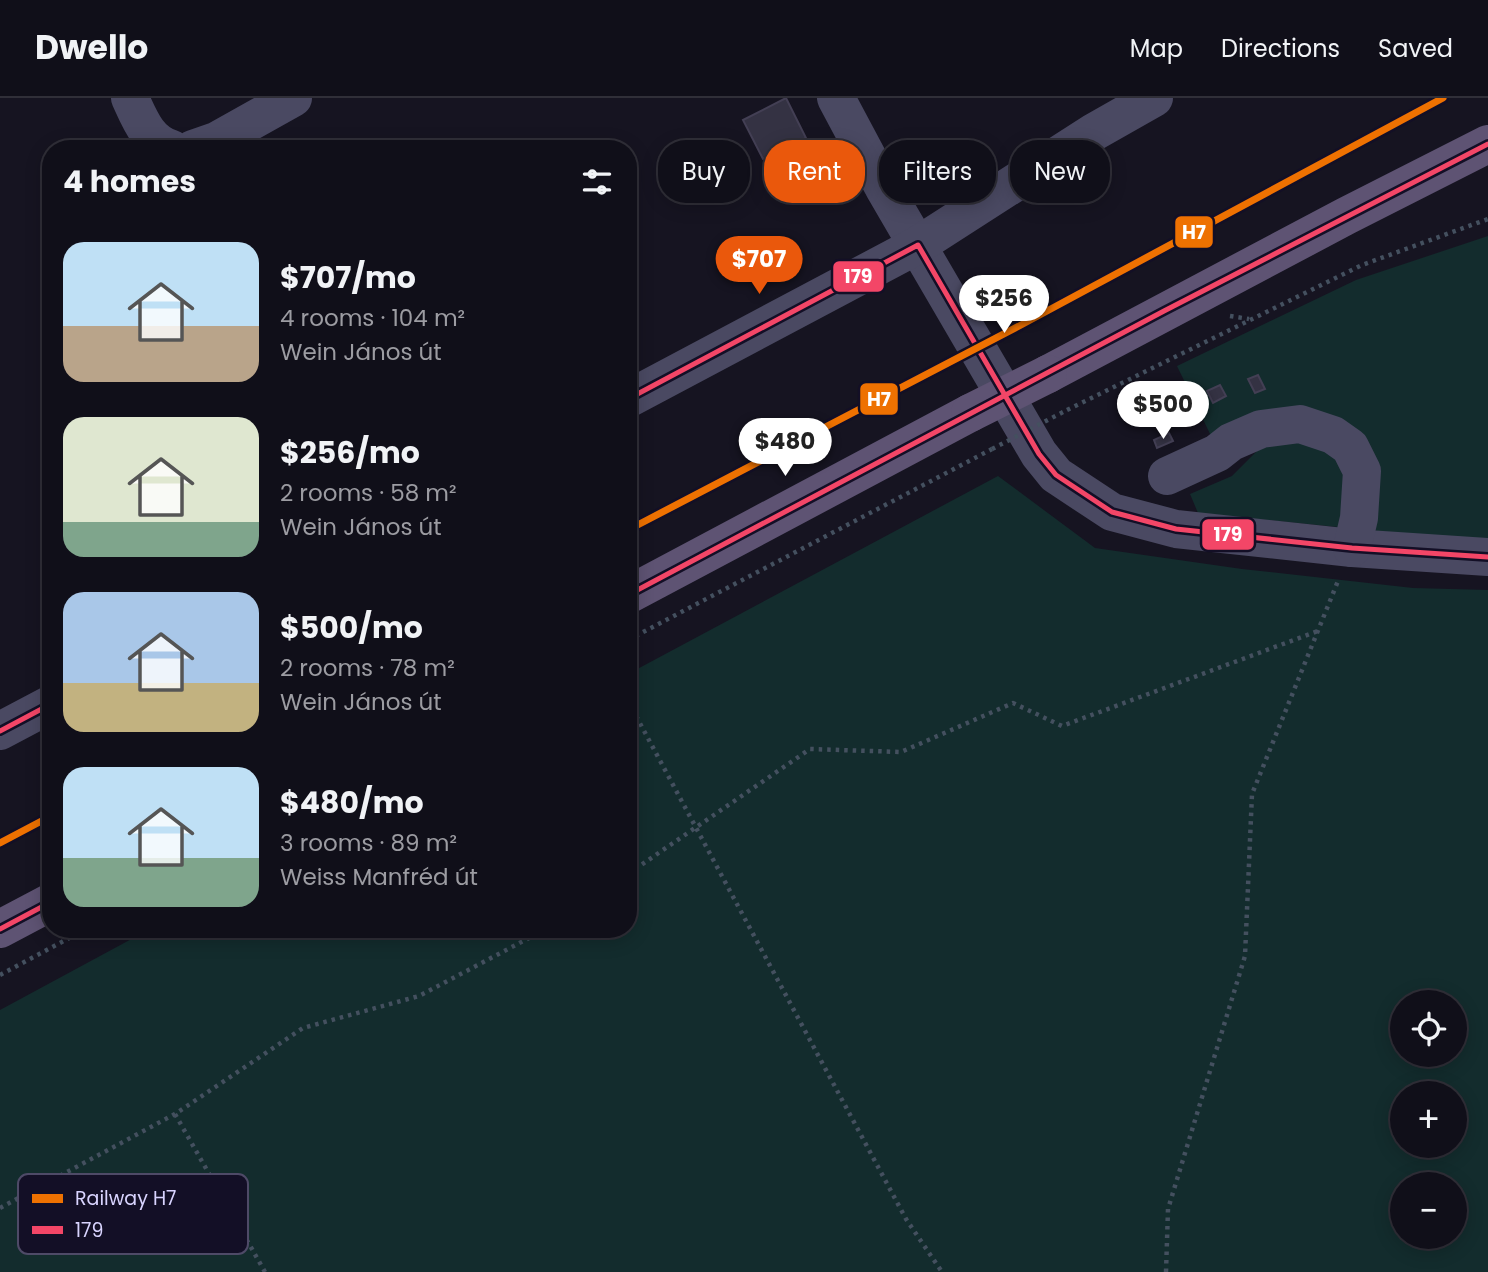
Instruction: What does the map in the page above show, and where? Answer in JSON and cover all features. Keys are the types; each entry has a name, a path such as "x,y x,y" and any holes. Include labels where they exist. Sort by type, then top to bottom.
{"main road":[{"path":"637,590 970,413 1488,144"},
{"path":"0,929 42,907"}],"street":[{"path":"130,98 141,123 155,140"},
{"path":"218,140 293,98"},
{"path":"836,98 885,190 1038,454 1056,475 1112,512 1176,529 1352,548 1488,557"},
{"path":"637,394 918,245 1094,132 1154,98"},
{"path":"1167,476 1261,429 1300,425 1333,435 1350,447 1362,471 1359,518 1352,548"},
{"path":"0,731 42,709"}],"path":[{"path":"637,635 1067,410 1363,265 1488,219"},
{"path":"1166,1272 1168,1209 1245,956 1252,794 1352,548"},
{"path":"637,868 810,750 901,752 1013,703 1062,726 1318,631"},
{"path":"637,718 906,1219 942,1272"},
{"path":"0,975 69,938"},
{"path":"63,1174 175,1114 303,1028 419,996 529,938"},
{"path":"175,1114 209,1174"},
{"path":"0,1208 18,1198"},
{"path":"248,1242 265,1272"}],"green space":[{"path":"1488,236 1488,542 1198,513 1190,494 1232,476 1285,423 1213,440 1177,366 1356,280"},
{"path":"998,476 1095,548 1242,569 1413,588 1488,590 1488,1272 0,1272 0,1010 133,938 637,938 637,669"}],"building":[{"path":"786,98 806,138 764,140 763,159 743,120"},
{"path":"1258,375 1265,389 1255,393 1248,379"},
{"path":"1220,385 1226,396 1213,403 1207,391"},
{"path":"1169,433 1173,441 1157,448 1154,440"}],"rail line":[{"name":"H7","path":"637,525 1021,325 1443,98"},
{"name":"H7","path":"0,843 42,821"}],"transit line":[{"name":"179","path":"637,590 1164,311 1488,144"},
{"name":"179","path":"637,394 918,245 1039,454 1056,475 1112,512 1176,529 1352,548 1488,557"},
{"name":"179","path":"0,731 42,709"},
{"name":"179","path":"0,929 42,907"}]}
